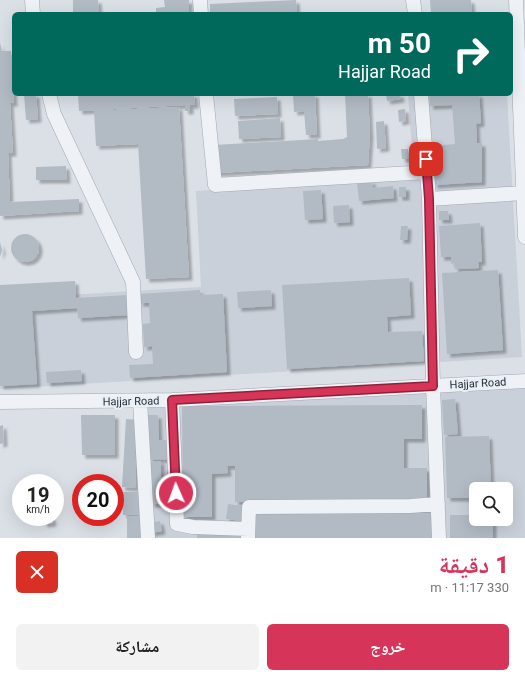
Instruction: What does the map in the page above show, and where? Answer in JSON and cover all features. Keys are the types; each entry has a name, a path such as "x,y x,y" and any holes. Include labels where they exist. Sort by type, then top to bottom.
{"street":[{"path":"32,0 32,12"},
{"path":"200,0 201,12"},
{"path":"414,0 415,12"},
{"path":"516,0 525,236"},
{"path":"50,96 54,114 133,282 136,352"},
{"path":"206,96 215,185 427,172"},
{"path":"421,96 429,199 433,386 439,538"},
{"path":"429,199 524,193"},
{"name":"Hajjar Road","path":"0,402 172,400 525,381"},
{"path":"172,400 177,524 248,534 249,507 410,506 438,504"},
{"path":"140,401 148,538"}],"shaded area":[{"path":"408,96 507,96 522,357 0,389 0,299 201,287 196,191 414,178"},
{"path":"525,386 525,538 147,538 142,406"}],"building":[{"path":"73,0 98,0 99,12 73,12"},
{"path":"164,0 189,0 189,12 156,12 156,8 165,7"},
{"path":"296,0 297,12 210,12 210,4"},
{"path":"430,0 471,0 472,12 431,12"},
{"path":"0,43 2,51 11,51 12,96 14,96 14,103 10,103 13,153 8,153 10,202 79,199 79,211 0,216"},
{"path":"24,96 36,96 38,119 26,120"},
{"path":"78,96 194,96 195,105 190,105 190,111 185,111 185,105 79,111"},
{"path":"293,96 315,96 317,135 306,135 304,111 294,112"},
{"path":"345,96 368,96 370,135 368,165 215,173 214,145 318,139 318,141 343,139 347,137"},
{"path":"386,96 400,96 401,99 387,101"},
{"path":"429,96 479,96 481,123 476,124 477,143 482,143 482,182 434,185 432,146 455,144 452,105 430,106"},
{"path":"277,97 278,114 235,116 234,99"},
{"path":"179,107 189,277 146,279 138,144 96,146 94,111"},
{"path":"405,109 406,121 399,122 398,110"},
{"path":"280,118 281,137 239,139 238,121"},
{"path":"384,121 386,148 377,149 376,122"},
{"path":"401,149 408,149 409,159 402,159"},
{"path":"66,166 67,180 36,180 36,167"},
{"path":"372,181 373,188 393,186 394,198 359,201 357,182"},
{"path":"399,187 406,187 406,197 399,197"},
{"path":"321,190 323,219 305,220 303,191"},
{"path":"349,205 350,222 334,223 333,206"},
{"path":"439,211 448,211 449,220 439,220"},
{"path":"480,223 482,262 478,262 479,268 455,269 454,263 451,264 451,257 441,257 439,226"},
{"path":"401,226 408,226 407,240 400,240"},
{"path":"25,234 35,238 39,248 35,258 25,262 15,258 11,248 15,238"},
{"path":"0,242 2,250 0,257"},
{"path":"498,270 503,350 447,354 442,273"},
{"path":"409,278 411,315 387,317 388,332 422,331 424,361 287,369 282,285"},
{"path":"75,281 76,298 127,295 128,315 78,318 77,308 32,311 37,384 0,386 0,285"},
{"path":"200,290 200,295 223,294 227,372 130,378 129,365 153,364 152,346 144,347 143,324 150,323 149,303 140,303 139,294"},
{"path":"271,290 272,306 238,308 237,292"},
{"path":"81,370 82,381 47,383 46,372"},
{"path":"455,399 458,434 444,435 442,400"},
{"path":"422,405 422,439 404,439 404,468 427,468 427,502 235,502 235,466 227,466 228,473 212,474 212,517 183,517 182,406"},
{"path":"81,415 115,415 115,455 82,455"},
{"path":"147,415 158,415 159,440 168,440 169,459 149,460"},
{"path":"126,419 138,420 135,488 124,487 124,474 123,474"},
{"path":"3,425 4,443 0,444 0,426"},
{"path":"489,436 491,482 469,482 469,498 447,498 445,437"},
{"path":"161,461 161,478 167,477 168,504 151,504 150,462"},
{"path":"124,492 140,492 140,515 124,515"},
{"path":"228,504 243,506 241,521 226,519"},
{"path":"433,511 433,538 252,538 252,513"},
{"path":"450,515 469,515 469,526 493,526 493,538 450,538"},
{"path":"127,516 141,516 141,538 127,538"},
{"path":"160,521 162,531 151,533 150,523"},
{"path":"197,534 241,534 241,538 197,538"}],"route":[{"path":"176,493 172,400 433,386 429,199 426,159"}]}
